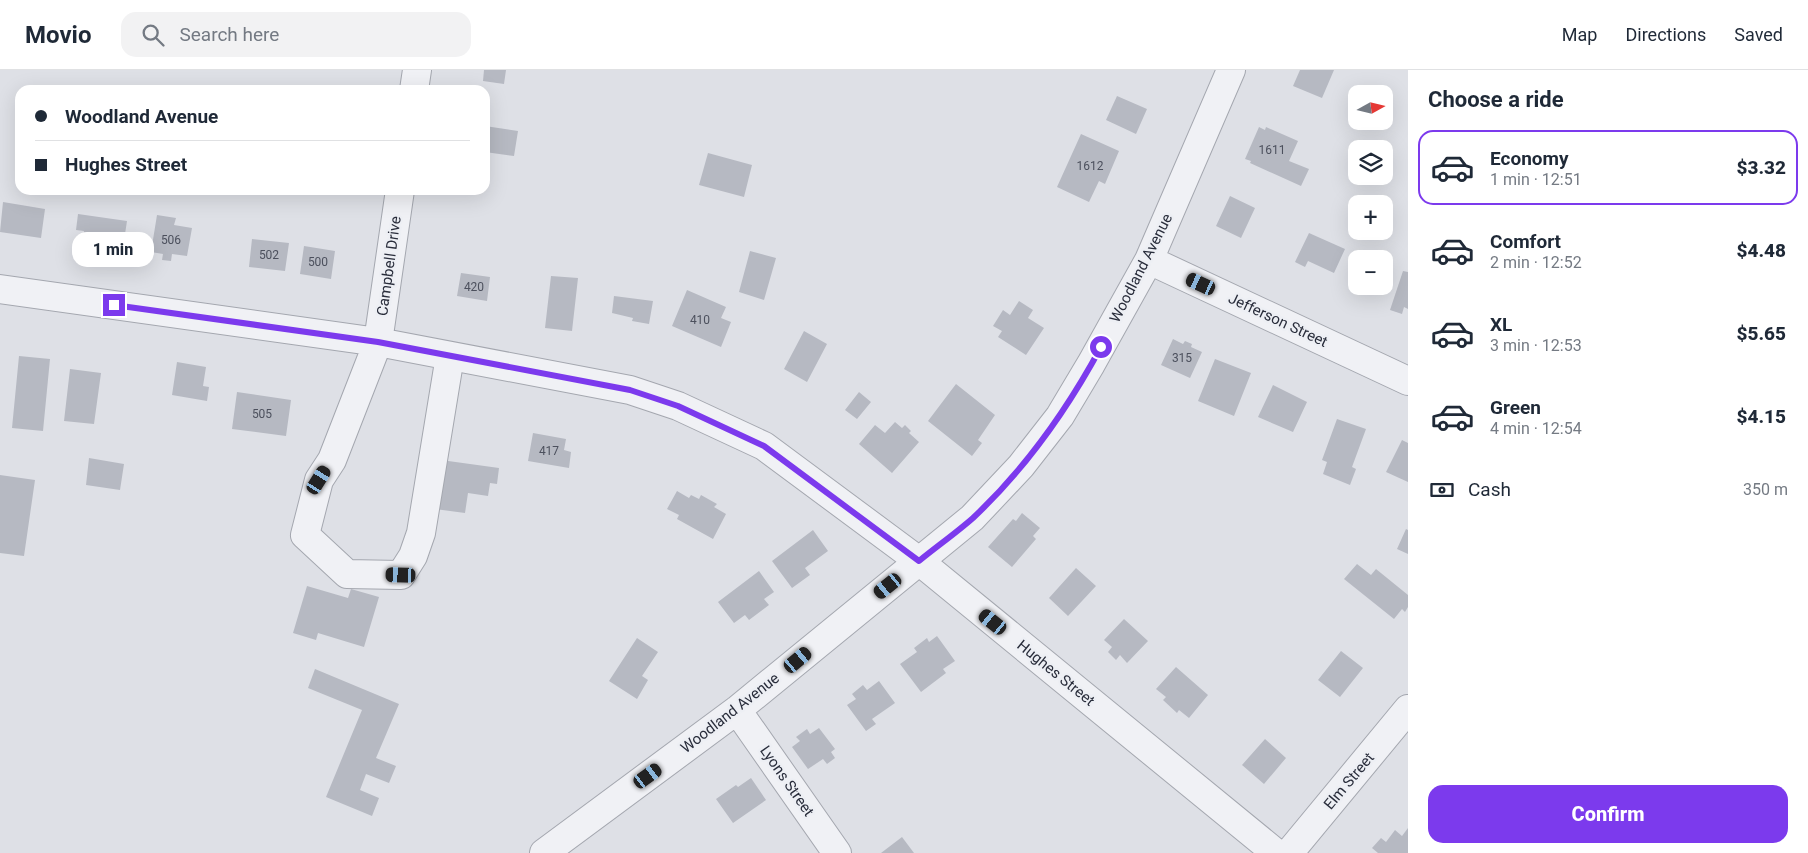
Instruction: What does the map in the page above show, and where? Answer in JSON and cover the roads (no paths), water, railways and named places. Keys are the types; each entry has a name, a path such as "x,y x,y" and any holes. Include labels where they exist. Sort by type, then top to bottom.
{"street":[{"path":"415,85 417,70"},
{"name":"Woodland Avenue","path":"544,853 737,710 972,518 1021,466 1060,416 1149,260 1231,70"},
{"name":"Campbell Drive","path":"399,195 378,342 332,460 319,480 305,535 347,574 401,575 413,556 421,533 450,356"},
{"name":"Jefferson Street","path":"1149,260 1408,381"},
{"name":"Hughes Street","path":"0,289 378,342 630,390 678,406 764,446 919,561 1276,853"},
{"name":"Elm Street","path":"1290,853 1408,709"},
{"name":"Lyons Street","path":"737,710 837,853"}]}
